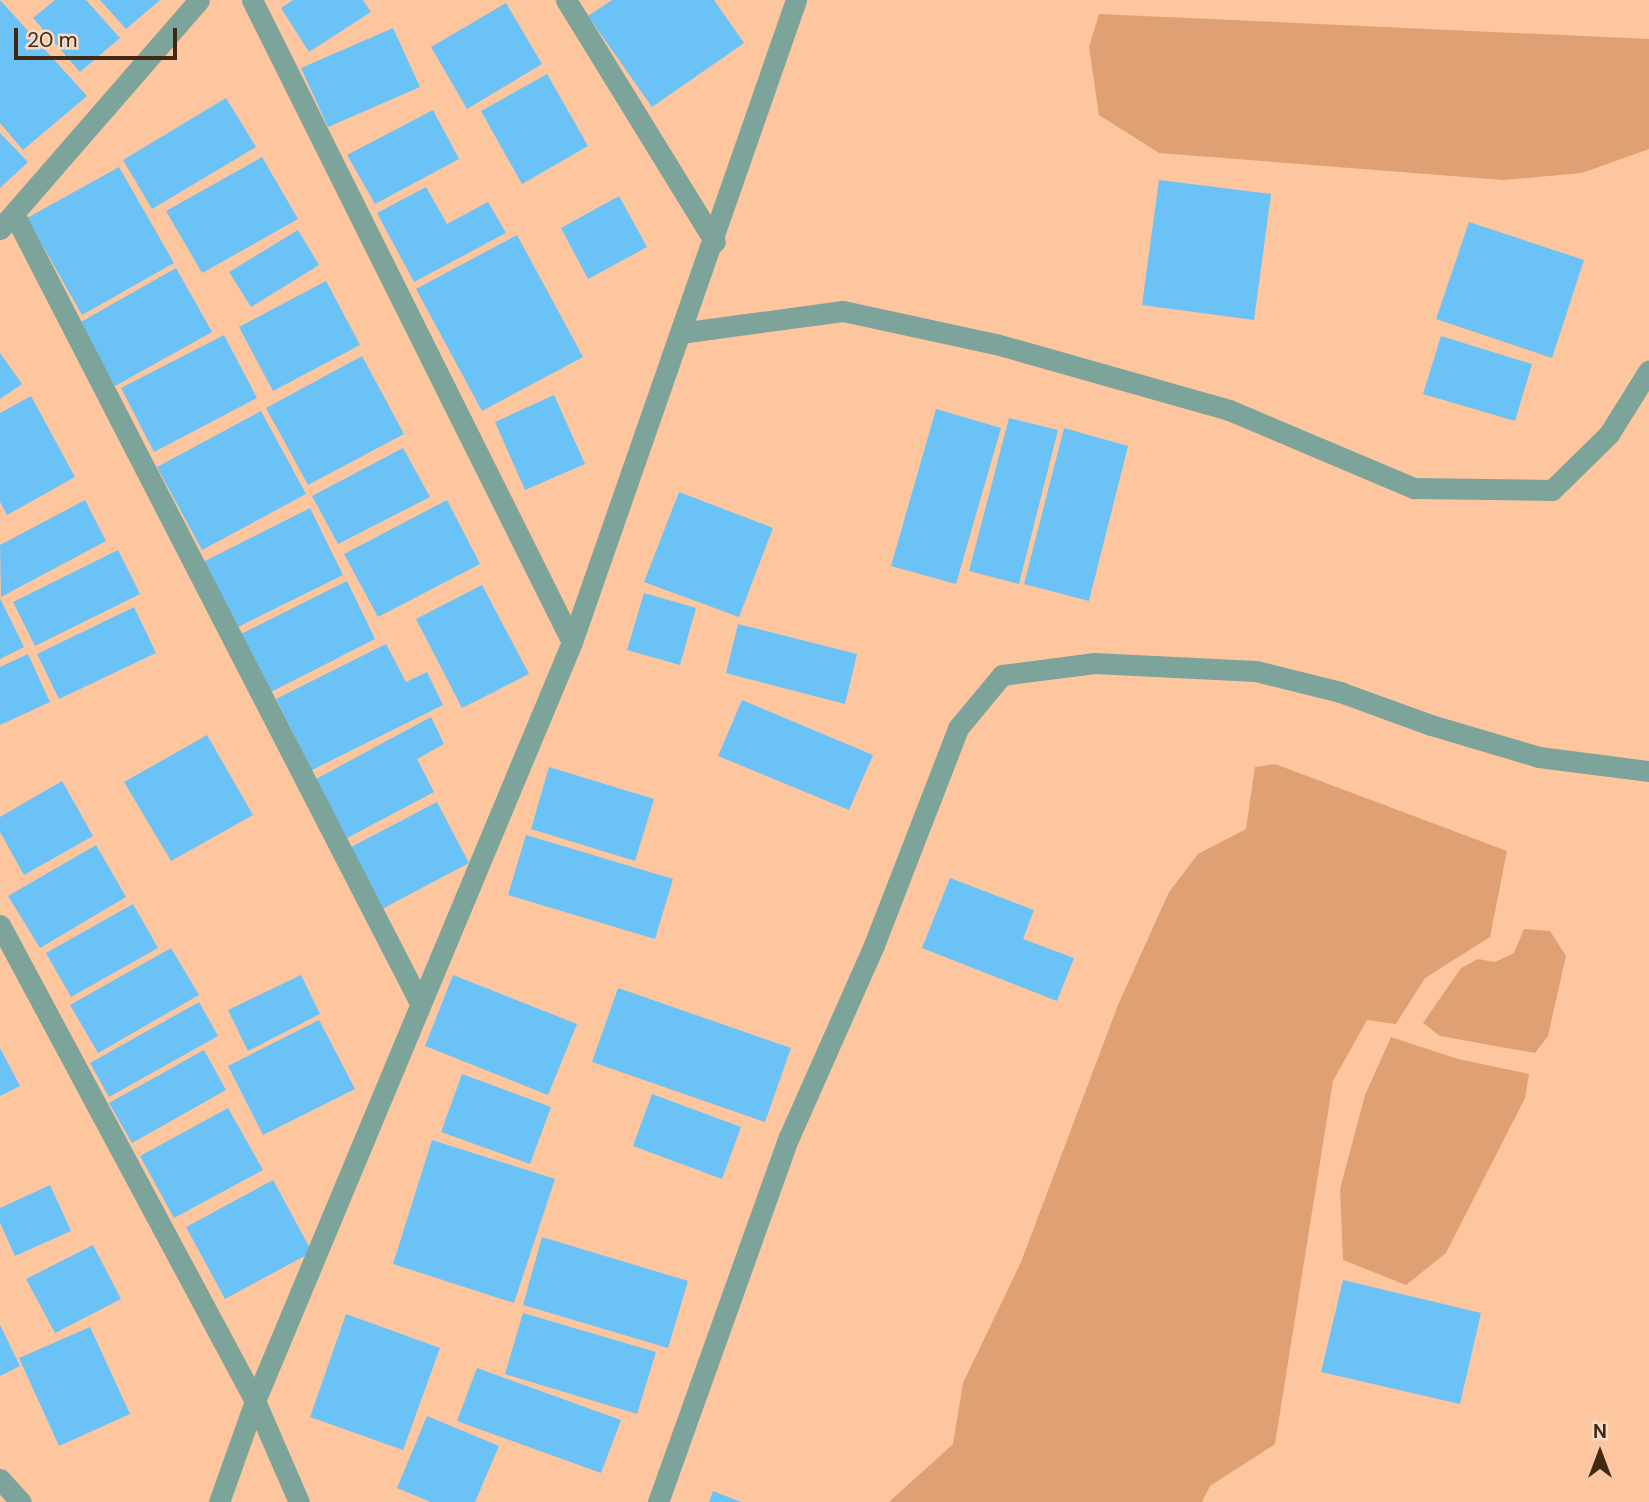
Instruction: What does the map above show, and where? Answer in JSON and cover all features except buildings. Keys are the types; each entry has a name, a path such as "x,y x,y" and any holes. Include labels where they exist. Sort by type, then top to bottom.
{"street":[{"path":"199,0 7,221 420,1003"},
{"path":"252,0 572,642"},
{"path":"566,0 715,242"},
{"path":"219,1502 255,1401 572,642 680,333 715,242 796,0"},
{"path":"680,333 843,311 996,344 1229,410 1413,488 1552,490 1609,434 1649,370"},
{"path":"658,1502 789,1137 874,945 958,728 1002,675 1094,663 1256,671 1340,692 1431,725 1539,757 1649,771"},
{"path":"0,925 255,1401 299,1502"},
{"path":"0,1479 21,1502"}],"shaded area":[{"path":"1099,14 1649,39 1649,149 1582,173 1503,180 1159,153 1099,115 1089,47"},
{"path":"1275,764 1507,851 1490,937 1425,978 1396,1024 1367,1020 1333,1081 1275,1444 1210,1486 1202,1502 889,1502 953,1444 963,1383 1021,1262 1118,1005 1169,892 1198,854 1246,829 1255,767"},
{"path":"1524,929 1550,931 1566,956 1548,1036 1535,1053 1440,1036 1423,1023 1461,968 1478,959 1495,962 1514,953"},
{"path":"1391,1037 1458,1059 1529,1074 1525,1098 1446,1253 1406,1285 1343,1260 1340,1189 1365,1095"}]}
